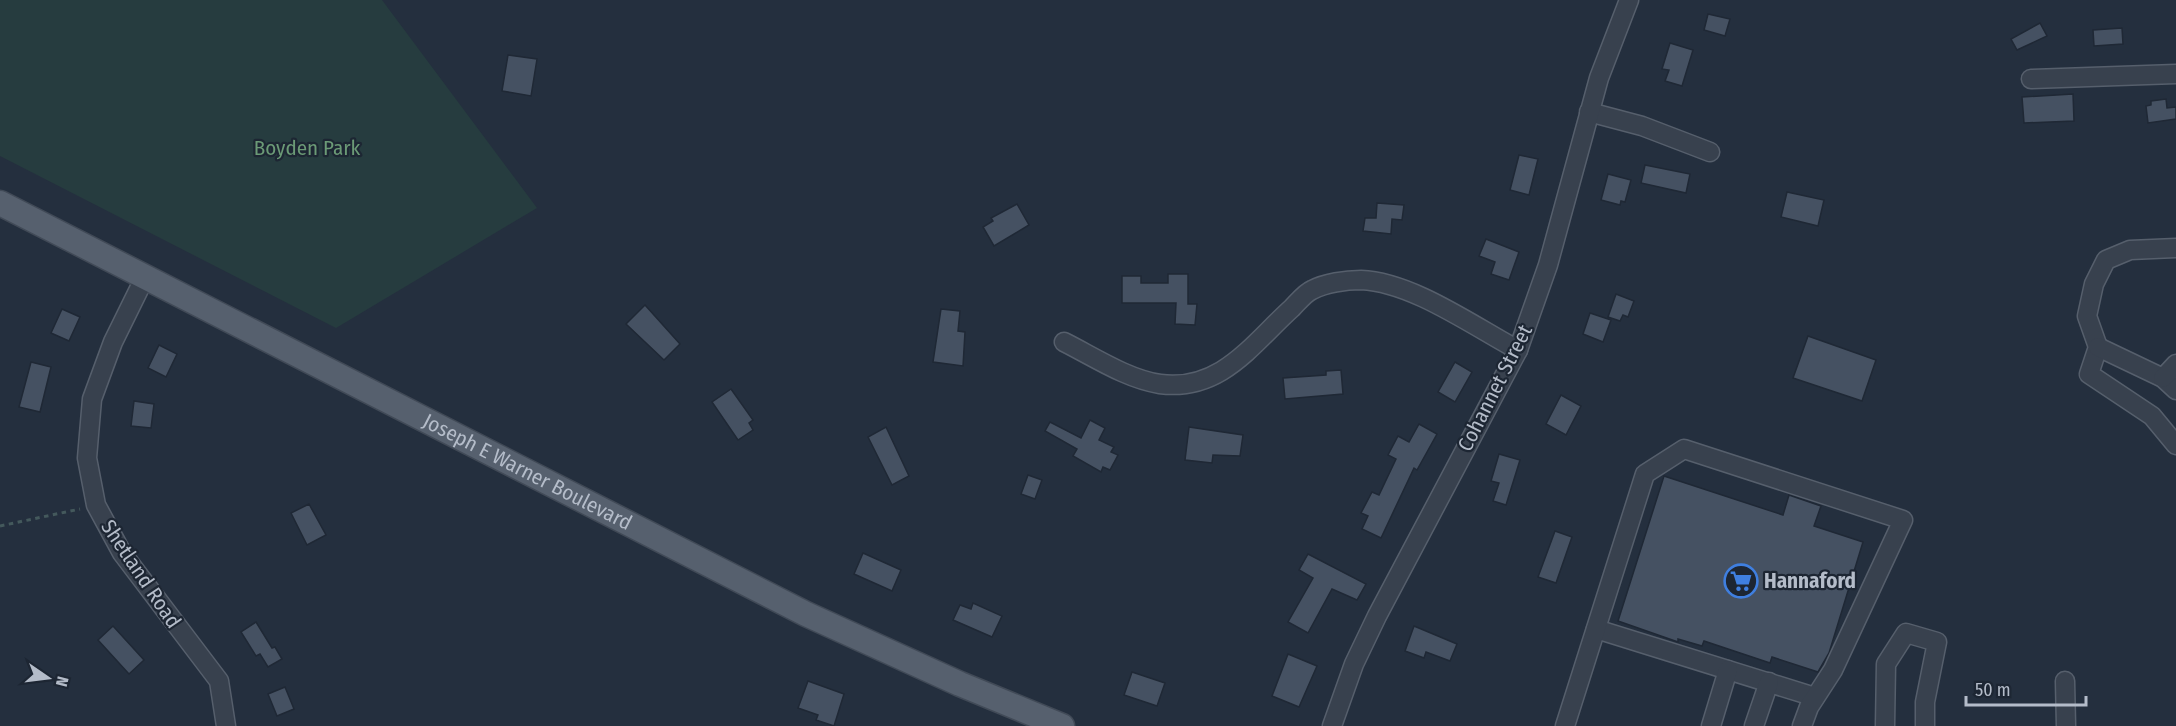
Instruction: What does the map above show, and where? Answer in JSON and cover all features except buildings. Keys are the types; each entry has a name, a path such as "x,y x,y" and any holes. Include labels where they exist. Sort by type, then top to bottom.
{"main road":[{"name":"Joseph E Warner Boulevard","path":"0,203 806,614 960,684 1062,726"}],"street":[{"name":"Cohannet Street","path":"1332,726 1354,664 1377,616 1518,350 1548,264 1589,112 1629,0"},
{"path":"2031,79 2176,74"},
{"path":"1589,112 1642,126 1710,152"},
{"path":"2176,248 2130,250 2106,260 2094,284 2087,316 2098,347 2089,374 2152,416 2176,445"},
{"name":"Shetland Road","path":"145,277 113,342 92,399 87,458 96,505 122,553 219,681 226,726"},
{"path":"1064,342 1138,378 1161,384 1191,384 1221,374 1248,353 1312,290 1342,281 1361,280 1386,284 1425,300 1518,350"},
{"path":"2098,347 2170,384 2176,364"},
{"path":"1564,726 1645,474 1684,448 1903,520 1833,670 1815,697 1802,726"},
{"path":"1596,629 1815,697"},
{"path":"1885,726 1886,664 1906,633 1937,642 1925,702 1925,726"},
{"path":"1711,726 1728,670"},
{"path":"2065,681 2066,726"},
{"path":"1754,726 1769,682"}],"path":[{"path":"0,526 96,505"}],"green space":[{"name":"Boyden Park","path":"0,0 382,0 537,208 336,328 0,156"}],"place":[{"name":"Hannaford","path":"1741,581"}]}
